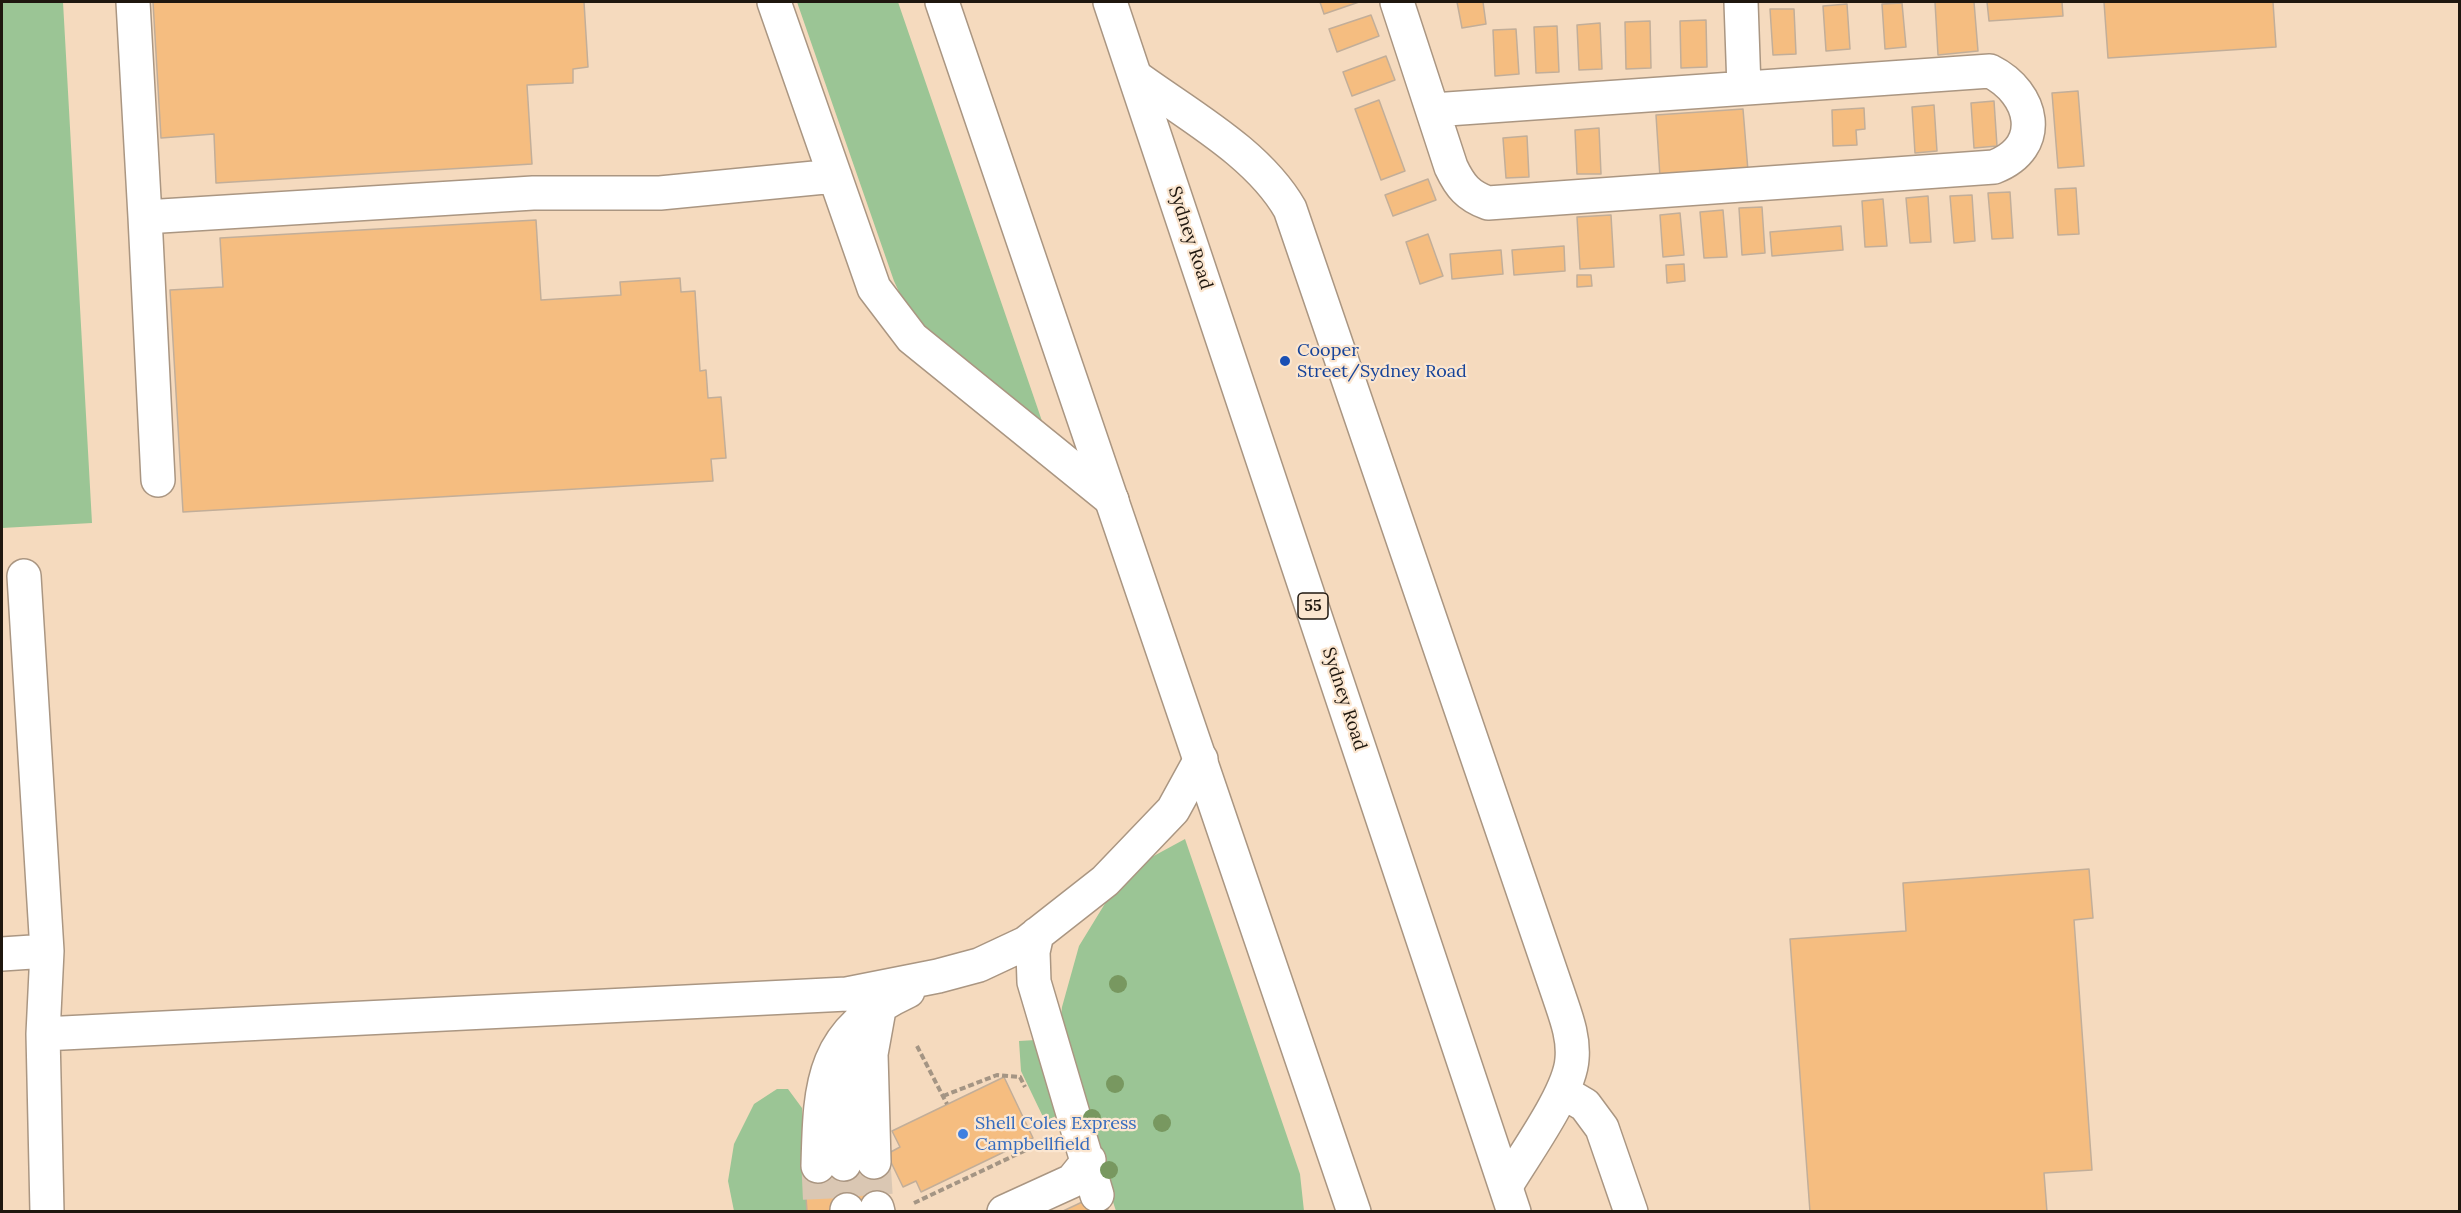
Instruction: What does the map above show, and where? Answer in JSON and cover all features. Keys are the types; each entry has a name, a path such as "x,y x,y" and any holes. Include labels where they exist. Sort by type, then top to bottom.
{"main road":[{"path":"133,2 158,480"},
{"path":"774,2 874,288 912,338 1112,500"},
{"path":"942,2 1354,1212"},
{"name":"Sydney Road","path":"1110,2 1510,1199"},
{"path":"1397,2 1433,110 1458,183 1472,197 1488,203 1994,167 2011,161 2022,146 2028,128 2026,110 2019,92 2006,79 1990,70 1433,110"},
{"path":"1741,2 1744,88"},
{"name":"Sydney Road","path":"1136,77 1248,158 1278,189 1290,209 1572,1034 1572,1061 1563,1092 1510,1199"},
{"path":"145,217 533,193 660,193 835,176"},
{"path":"24,576 47,951 43,1034 47,1212"},
{"path":"43,1034 847,994 938,976 979,965 1026,943 1105,881 1173,810 1201,759"},
{"path":"1037,934 1033,952 1034,982 1055,1196"},
{"path":"2,954 47,951"},
{"path":"880,1004 871,1054 845,1164 819,1110 825,1072 847,1035 880,1004 938,976"},
{"path":"1563,1092 1585,1105 1602,1128 1631,1212"}],"path":[{"path":"917,1046 947,1104"},
{"path":"943,1096 997,1075 1020,1077 1030,1097"},
{"path":"911,1212 911,1204 1050,1139"}],"shaded area":[{"path":"2,2 2459,2 2459,1211 2,1211"}],"green space":[{"path":"2,2 63,2 92,523 2,528"},
{"path":"797,2 898,2 1042,421 1038,421 917,321 905,305 894,281"},
{"path":"1185,839 1300,1174 1304,1211 1116,1211 1059,1038 1062,1007 1079,946 1109,897 1150,858"},
{"path":"1036,1040 1063,1113 1045,1121 1021,1071 1019,1041"},
{"path":"777,1089 788,1089 802,1108 807,1211 734,1211 728,1181 734,1144 754,1104"}],"building":[{"path":"153,2 584,2 588,67 573,69 573,83 527,85 532,164 216,183 214,134 161,138"},
{"path":"1320,2 1359,2 1324,14"},
{"path":"1457,2 1483,2 1486,24 1462,28"},
{"path":"1935,2 1974,2 1978,51 1938,55"},
{"path":"1987,2 2062,2 2063,16 1989,21"},
{"path":"2104,2 2273,2 2276,47 2108,58"},
{"path":"1902,3 1906,47 1885,49 1882,4"},
{"path":"1847,4 1850,49 1826,51 1823,6"},
{"path":"1770,9 1794,9 1796,54 1773,55"},
{"path":"1371,15 1379,36 1337,52 1329,29"},
{"path":"1706,20 1707,67 1681,68 1680,21"},
{"path":"1650,21 1651,68 1626,69 1625,22"},
{"path":"1600,23 1602,69 1579,70 1577,25"},
{"path":"1557,26 1559,72 1536,73 1534,27"},
{"path":"1516,29 1519,74 1495,76 1493,30"},
{"path":"1386,56 1395,80 1352,96 1343,72"},
{"path":"2078,91 2084,166 2058,168 2052,93"},
{"path":"1379,100 1405,171 1381,180 1355,109"},
{"path":"1994,101 1997,146 1974,148 1971,103"},
{"path":"1934,105 1937,151 1915,153 1912,107"},
{"path":"1864,108 1865,129 1856,130 1857,145 1833,146 1832,110"},
{"path":"1743,109 1748,171 1660,177 1656,115"},
{"path":"1599,128 1601,174 1577,174 1575,130"},
{"path":"1527,136 1529,177 1506,178 1503,138"},
{"path":"1428,179 1436,200 1393,216 1385,195"},
{"path":"2076,188 2079,234 2058,235 2055,189"},
{"path":"2010,192 2013,238 1992,239 1988,193"},
{"path":"1972,195 1975,241 1954,243 1950,196"},
{"path":"1928,196 1931,242 1910,243 1906,198"},
{"path":"1883,199 1887,246 1865,247 1862,201"},
{"path":"1762,207 1765,253 1742,255 1739,208"},
{"path":"1723,210 1727,257 1704,258 1700,212"},
{"path":"1680,213 1684,255 1663,257 1660,215"},
{"path":"1611,215 1614,267 1580,269 1577,217"},
{"path":"536,220 541,300 621,295 620,282 680,278 681,292 695,291 700,371 706,370 708,398 721,397 726,458 711,459 713,481 183,512 170,290 223,287 220,238"},
{"path":"1841,226 1843,250 1772,256 1770,232"},
{"path":"1428,234 1443,276 1420,284 1406,242"},
{"path":"1564,246 1565,271 1514,275 1512,250"},
{"path":"1501,250 1503,274 1452,279 1450,254"},
{"path":"1684,264 1685,281 1667,283 1666,265"},
{"path":"1577,275 1591,275 1592,286 1577,287"},
{"path":"2089,869 2093,918 2074,920 2092,1170 2044,1173 2047,1212 1810,1212 1790,939 1906,931 1903,883"},
{"name":"Shell Coles Express Campbellfield","path":"1004,1077 1033,1138 921,1192 916,1181 903,1187 887,1154 900,1147 892,1131"},
{"path":"884,1161 887,1208 807,1212 804,1166"},
{"path":"1105,1191 1108,1212 1061,1212 1097,1195"}],"tunnel":[{"path":"874,1162 877,1208"},
{"path":"844,1164 847,1210"},
{"path":"818,1166 820,1212"}],"place":[{"name":"Cooper Street/Sydney Road","path":"1285,361"},
{"name":"Shell Coles Express Campbellfield","path":"963,1134"}]}
